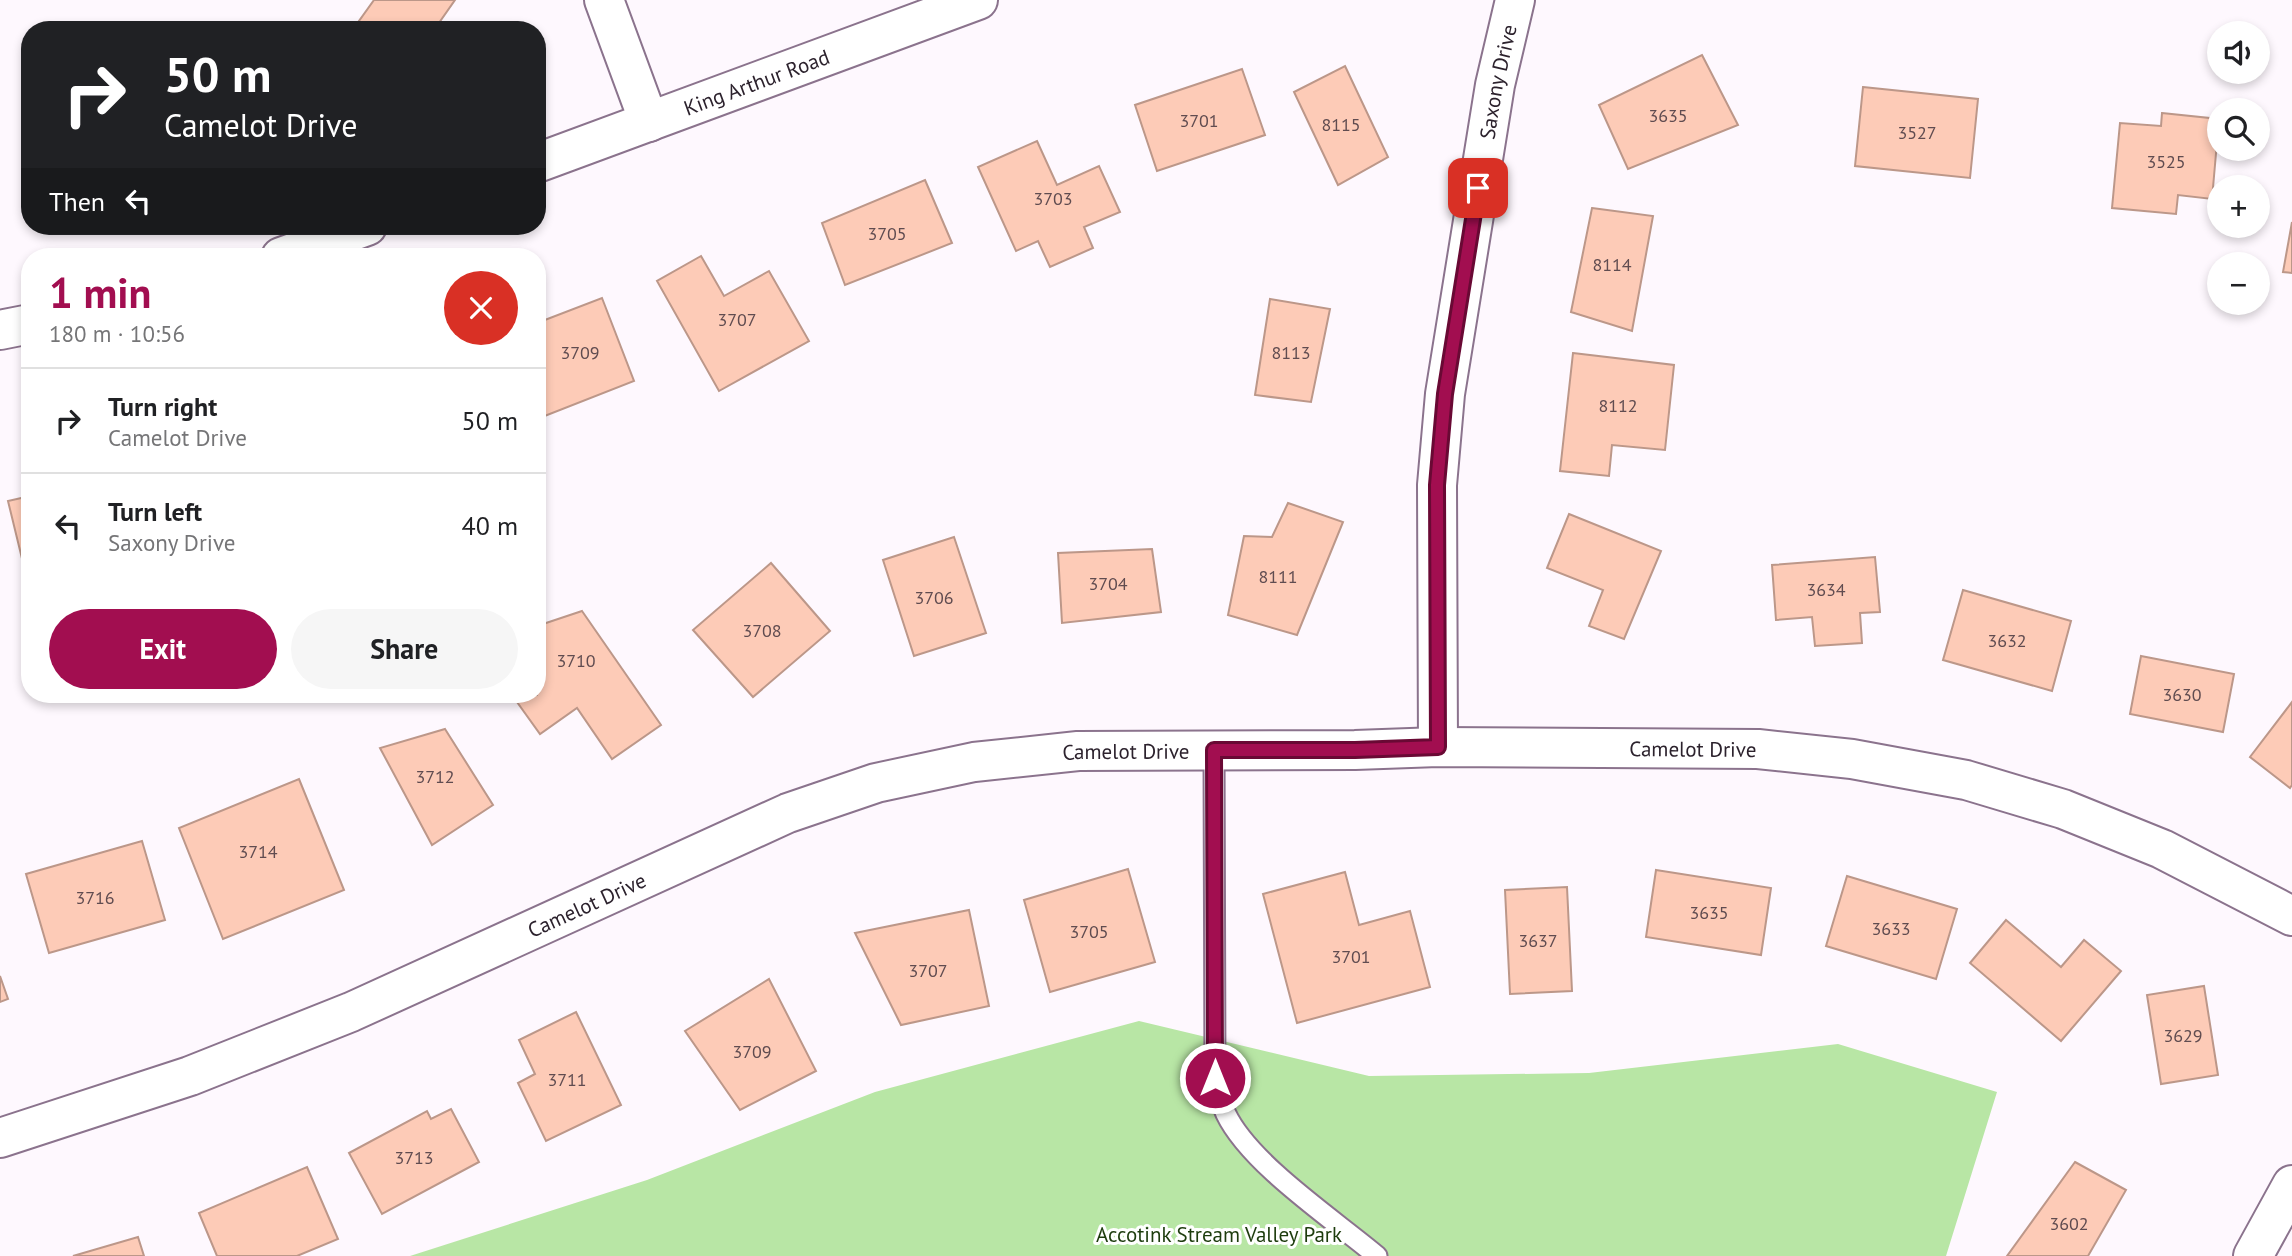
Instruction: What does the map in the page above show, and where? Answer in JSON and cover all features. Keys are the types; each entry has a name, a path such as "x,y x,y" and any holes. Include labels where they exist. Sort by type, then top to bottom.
{"street":[{"path":"604,0 649,122"},
{"name":"King Arthur Road","path":"546,160 978,0"},
{"name":"Saxony Drive","path":"1438,747 1437,485 1445,394 1495,85 1515,0"},
{"path":"306,248 342,235"},
{"path":"0,330 21,326"},
{"name":"Camelot Drive","path":"0,1138 190,1076 351,1012 788,813 876,783 974,762 1077,751 1438,747 1758,749 1852,759 1966,780 2063,809 2162,849 2292,916"},
{"path":"2253,1256 2292,1185"}],"lane":[{"path":"1214,750 1215,1078 1226,1114 1247,1145 1281,1178 1377,1256"}],"green space":[{"name":"Accotink Stream Valley Park","path":"1139,1021 1369,1076 1589,1073 1838,1044 1997,1092 1946,1256 410,1256 647,1180 875,1092"}],"building":[{"path":"374,0 455,0 440,21 359,21"},
{"path":"1702,55 1738,125 1628,169 1599,105"},
{"path":"1345,66 1388,157 1338,185 1294,92"},
{"path":"1242,69 1265,135 1157,171 1135,105"},
{"path":"1863,87 1978,99 1970,178 1855,166"},
{"path":"2162,113 2207,118 2207,161 2215,161 2214,175 2207,175 2207,198 2178,195 2176,214 2112,208 2120,123 2161,126"},
{"path":"1037,141 1057,185 1099,166 1120,212 1084,227 1093,248 1050,267 1038,241 1016,251 978,167"},
{"path":"925,180 952,243 845,285 822,223"},
{"path":"1592,208 1653,216 1632,331 1571,312"},
{"path":"2292,222 2292,273 2283,272"},
{"path":"701,256 724,296 769,271 809,341 719,391 657,281"},
{"path":"602,298 634,381 546,415 546,320"},
{"path":"1270,299 1330,309 1311,402 1255,395"},
{"path":"1573,353 1674,365 1665,450 1612,445 1609,476 1560,471"},
{"path":"21,498 21,554 8,501"},
{"path":"1288,503 1343,522 1297,635 1228,615 1244,536 1272,537"},
{"path":"1569,514 1661,551 1624,639 1589,626 1603,590 1547,568"},
{"path":"954,537 986,633 914,656 883,560"},
{"path":"1152,549 1161,612 1062,623 1058,553"},
{"path":"1875,557 1880,612 1860,613 1862,643 1815,646 1812,617 1776,620 1772,565"},
{"path":"771,563 830,631 753,697 693,630"},
{"path":"1963,590 2071,621 2052,691 1943,660"},
{"path":"582,611 661,725 612,759 577,708 540,734 518,703 546,703 546,623"},
{"path":"2141,656 2234,674 2223,732 2130,714"},
{"path":"2292,702 2292,785 2290,788 2250,757"},
{"path":"445,729 493,805 432,845 380,748"},
{"path":"299,779 344,890 223,939 179,828"},
{"path":"142,841 165,920 49,953 26,874"},
{"path":"1128,869 1155,962 1050,992 1024,900"},
{"path":"1656,870 1771,888 1761,955 1646,937"},
{"path":"1345,872 1359,925 1410,911 1430,987 1297,1023 1263,894"},
{"path":"1847,876 1957,909 1936,979 1826,946"},
{"path":"1567,887 1572,991 1510,994 1505,890"},
{"path":"969,910 989,1006 901,1025 855,933"},
{"path":"2006,920 2061,967 2084,940 2121,971 2061,1041 1970,963"},
{"path":"0,976 8,999 0,1002"},
{"path":"769,979 816,1071 740,1110 685,1031"},
{"path":"2204,986 2218,1075 2161,1084 2147,995"},
{"path":"576,1012 621,1105 546,1141 518,1083 535,1074 519,1040"},
{"path":"451,1109 479,1162 382,1214 349,1153 427,1111 431,1119"},
{"path":"2075,1162 2126,1190 2088,1256 2007,1256"},
{"path":"307,1167 338,1239 297,1256 217,1256 199,1213"},
{"path":"138,1237 144,1256 73,1256"}],"route":[{"path":"1215,1078 1214,750 1438,747 1437,485 1445,394 1478,188"}]}
